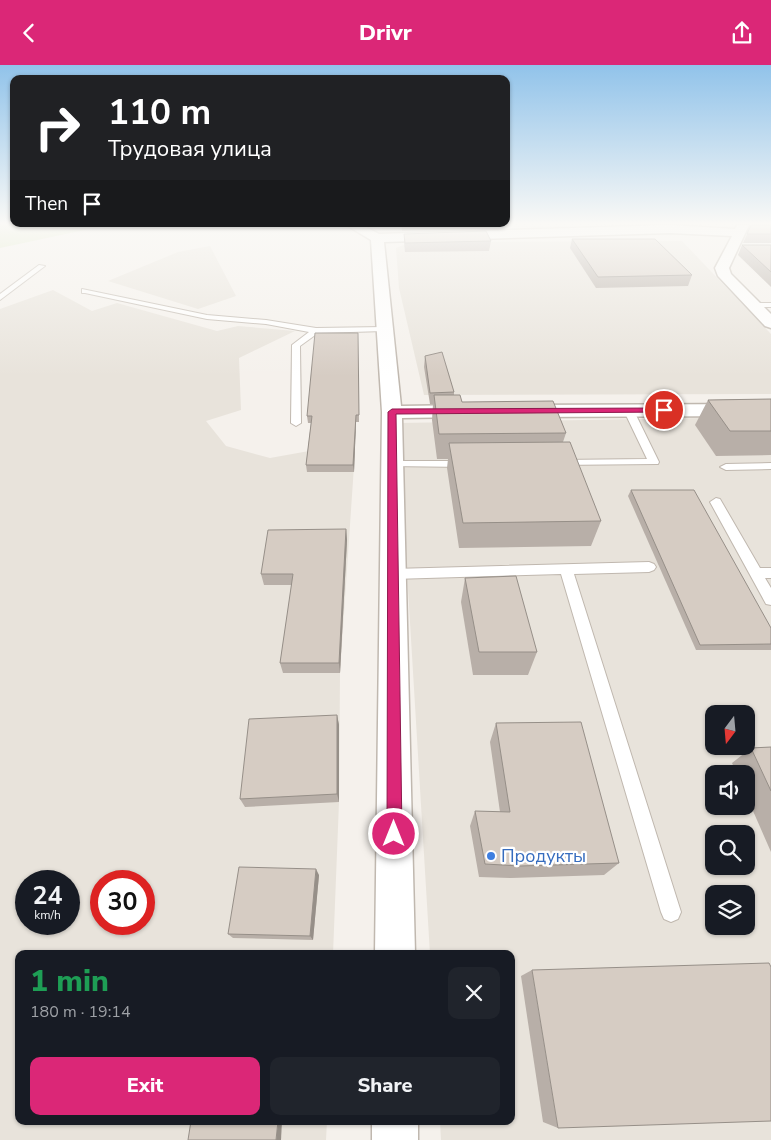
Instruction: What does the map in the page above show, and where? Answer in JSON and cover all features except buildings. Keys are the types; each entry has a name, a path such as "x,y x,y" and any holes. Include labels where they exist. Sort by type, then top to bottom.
{"street":[{"path":"380,275 392,412 395,950"},
{"path":"725,275 771,323"},
{"path":"392,412 771,410"},
{"path":"395,1125 395,1140"}],"lane":[{"path":"0,297 30,275"},
{"path":"85,291 207,317 266,322 316,331 384,329"},
{"path":"754,305 771,305"},
{"path":"296,423 296,345 316,331"},
{"path":"547,463 654,462 629,411"},
{"path":"392,464 480,464"},
{"path":"726,467 771,466"},
{"path":"716,502 771,600"},
{"path":"393,574 649,567"},
{"path":"566,569 671,912"},
{"path":"756,573 771,573"}],"shaded area":[{"path":"122,275 225,275 236,296 198,309 108,281"},
{"path":"398,275 715,275 771,334 771,394 424,395 399,288"},
{"path":"53,290 92,311 117,303 217,331 238,326 295,331 239,358 241,410 206,421 226,446 270,458 309,451 355,451 340,673 339,802 333,950 15,950 15,1125 327,1125 326,1140 0,1140 0,309"},
{"path":"771,417 771,1140 441,1140 440,1125 515,1125 515,950 430,950 398,423"}],"place":[{"name":"Продукты","path":"491,856"}],"route":[{"path":"394,834 392,412 664,410"}]}
